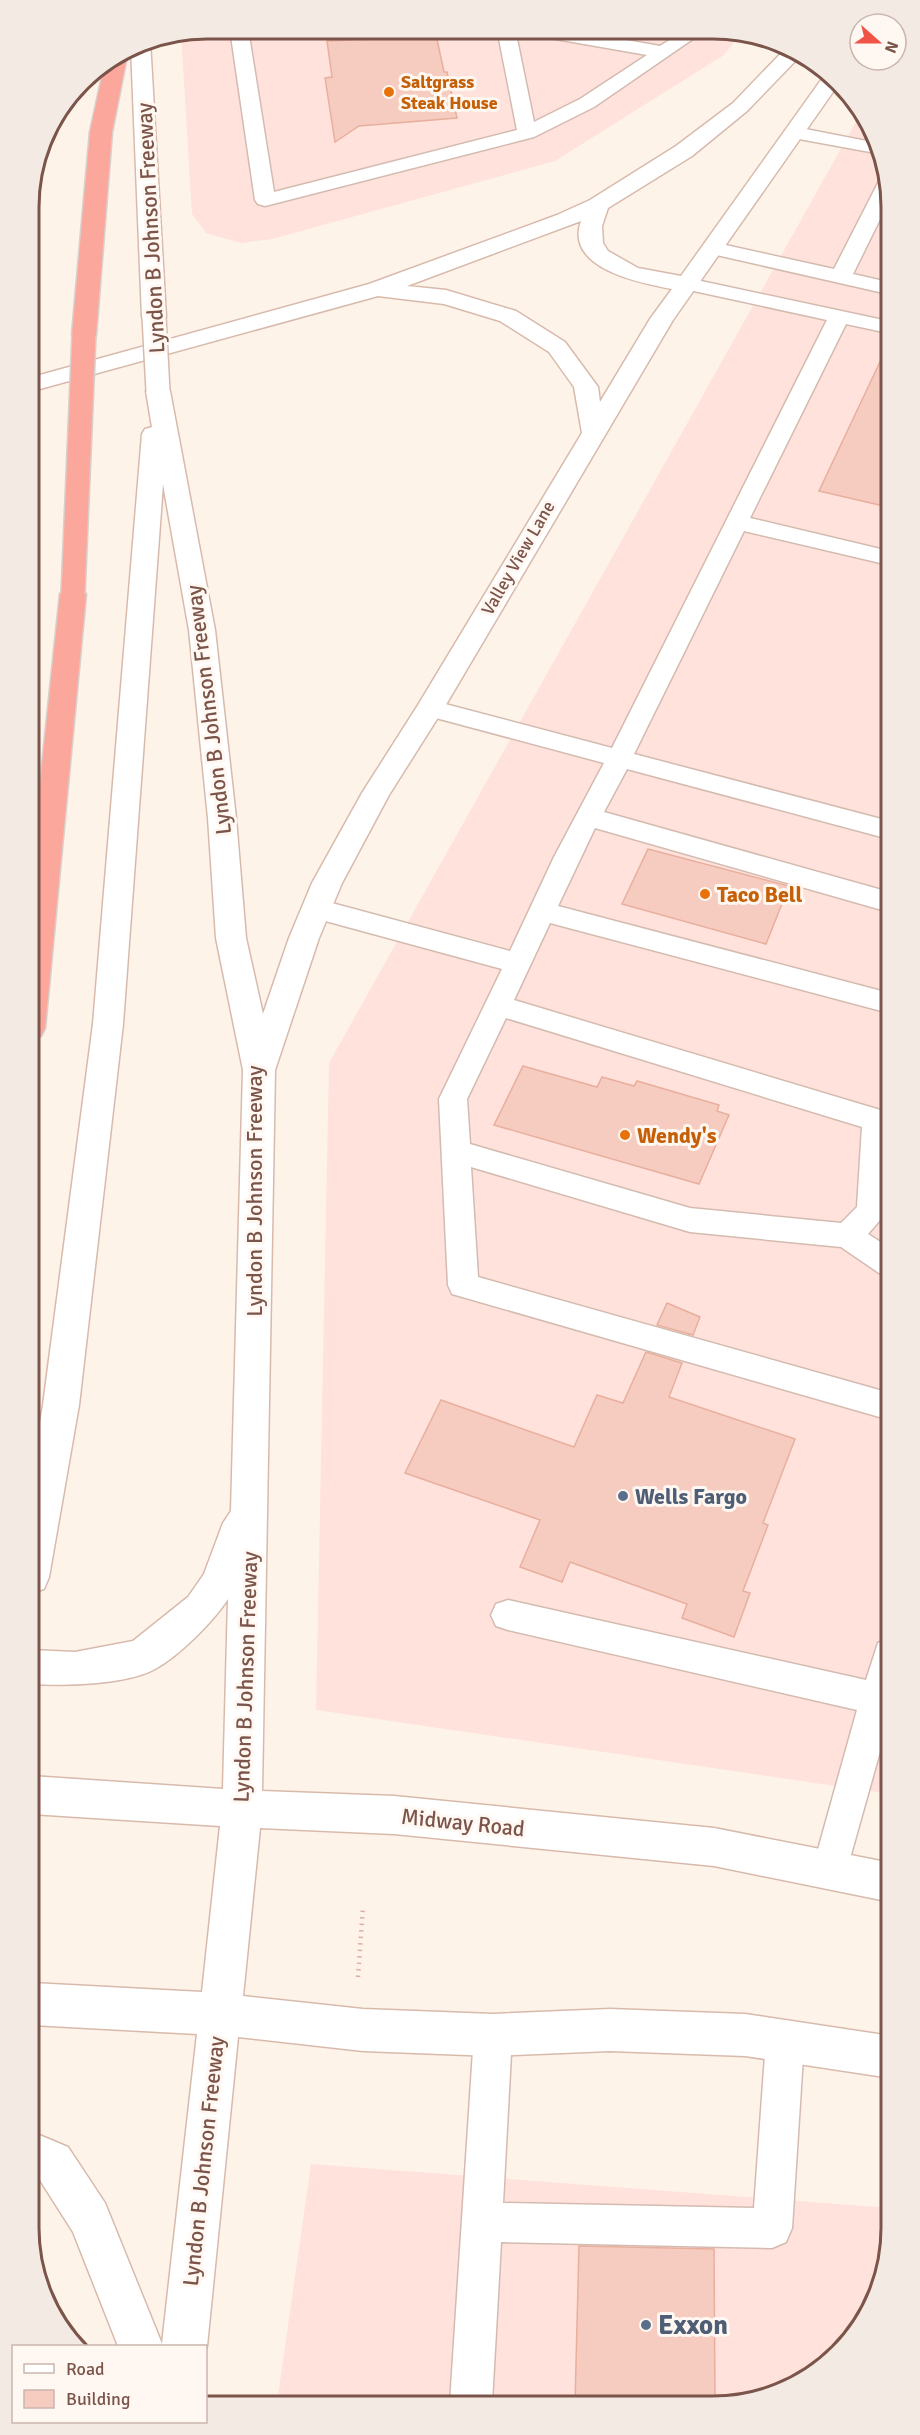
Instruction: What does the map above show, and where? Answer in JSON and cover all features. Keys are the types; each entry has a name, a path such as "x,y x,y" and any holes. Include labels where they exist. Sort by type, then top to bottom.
{"highway":[{"path":"39,937 73,594 84,335 101,132 115,67"}],"main road":[{"name":"Lyndon B Johnson Freeway","path":"142,53 158,391 202,630 222,818 231,938 258,1070 242,1809 184,2345"},
{"path":"376,290 565,220 598,205 684,151 741,107 788,57"},
{"name":"Valley View Lane","path":"258,1070 327,883 376,793 430,708 593,431 662,319 828,85"},
{"path":"598,205 590,221 588,238 602,258 616,267 637,274 687,284"},
{"name":"Lyndon B Johnson Freeway","path":"39,382 376,290"},
{"path":"376,290 446,297 467,303 508,316 557,347 586,387 593,431"},
{"path":"39,1531 61,1405 108,1024 158,391"},
{"path":"39,1667 75,1669 141,1656 201,1610 219,1582 250,1500"},
{"name":"Midway Road","path":"39,1796 242,1809 394,1815 714,1847 881,1881"},
{"path":"39,2004 219,2014 363,2030 493,2035 610,2030 745,2035 881,2056"},
{"path":"39,2156 53,2162 90,2218 140,2345"}],"lane":[{"path":"241,39 265,201 527,133 587,104 683,39"},
{"path":"508,39 527,133"},
{"path":"589,39 663,52"},
{"path":"795,133 870,147"},
{"path":"840,278 881,197"},
{"path":"712,248 881,287"},
{"path":"687,284 881,326"},
{"path":"839,317 588,817 453,1099 455,1151 463,1286 881,1404"},
{"path":"736,522 881,556"},
{"path":"430,708 881,829"},
{"path":"588,817 881,900"},
{"path":"317,909 518,963"},
{"path":"542,911 881,1001"},
{"path":"498,1005 877,1120 872,1212 847,1236"},
{"path":"455,1151 690,1220 847,1236 881,1258"},
{"path":"508,1615 878,1699"},
{"path":"830,1871 881,1688"},
{"path":"471,2396 493,2035"},
{"path":"482,2222 772,2228 784,2041"}],"path":[{"path":"358,1977 363,1907"}],"shaded area":[{"path":"196,39 735,41 724,55 555,161 272,239 241,243 206,233 192,214 181,41"},
{"path":"857,121 872,153 881,196 881,1793 316,1710 329,1063"},
{"path":"311,2164 881,2207 881,2239 878,2260 872,2282 858,2312 832,2347 797,2373 767,2387 724,2396 278,2396"}],"building":[{"name":"Saltgrass Steak House","path":"437,39 457,118 359,126 335,142 325,78 332,77 327,41"},
{"path":"881,360 881,505 819,491"},
{"name":"Taco Bell","path":"648,849 789,886 766,944 622,904"},
{"name":"Wendy's","path":"523,1066 597,1087 602,1077 634,1086 637,1081 719,1105 717,1111 729,1115 699,1184 494,1125"},
{"path":"667,1303 700,1317 693,1335 657,1325"},
{"name":"Wells Fargo","path":"646,1352 682,1363 669,1397 795,1439 763,1523 768,1525 743,1591 750,1593 734,1637 682,1618 687,1604 570,1562 562,1582 520,1567 540,1520 405,1473 441,1400 574,1447 597,1395 623,1403"},
{"name":"Exxon","path":"579,2246 714,2249 715,2396 575,2396"}],"place":[{"name":"Saltgrass Steak House","path":"389,92"},
{"name":"Taco Bell","path":"705,894"},
{"name":"Wendy's","path":"625,1135"},
{"name":"Wells Fargo","path":"623,1496"},
{"name":"Exxon","path":"646,2325"}]}
